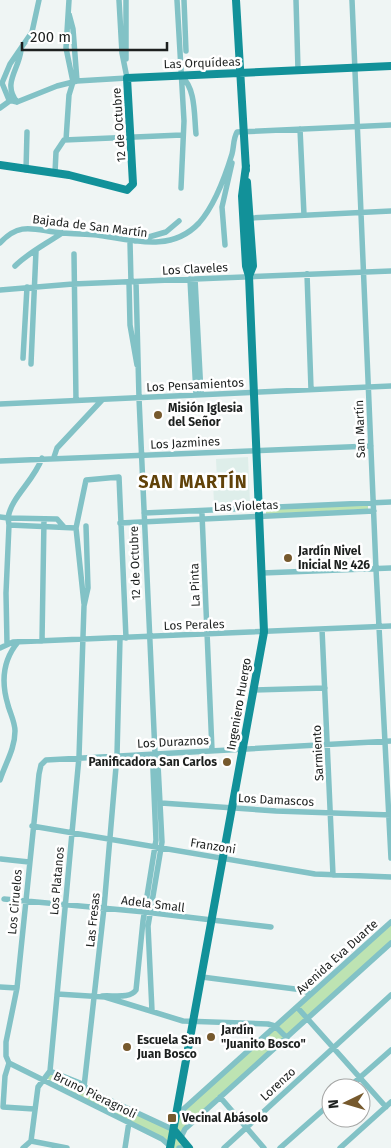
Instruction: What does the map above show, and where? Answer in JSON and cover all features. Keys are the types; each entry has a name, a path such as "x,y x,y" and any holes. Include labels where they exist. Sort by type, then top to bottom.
{"main road":[{"name":"Ingeniero Huergo","path":"236,0 241,132 246,166 253,266 249,276"},
{"name":"Las Orquídeas","path":"127,78 391,66"},
{"name":"12 de Octubre","path":"54,173 127,190 133,184 132,138 127,78"},
{"path":"0,165 54,173"},
{"name":"Ingeniero Huergo","path":"175,1148 174,1130 264,632 249,276 246,266 242,196 246,166"},
{"path":"174,1130 189,1148"}],"street":[{"path":"14,101 10,89 10,80 21,49 32,32 39,0"},
{"path":"66,140 69,95 75,82 66,48 69,0"},
{"name":"12 de Octubre","path":"119,0 122,53 126,63"},
{"name":"12 de Octubre","path":"126,0 127,78"},
{"path":"177,0 184,121 181,188"},
{"path":"184,0 186,51"},
{"path":"296,0 298,70"},
{"name":"San Martín","path":"352,0 376,569 388,741 391,858"},
{"path":"181,76 189,84 196,134"},
{"name":"Las Orquídeas","path":"0,108 49,88 75,82 127,78"},
{"path":"241,132 391,125"},
{"path":"300,129 304,215"},
{"path":"26,170 27,132"},
{"name":"Bajada de San Martín","path":"0,243 12,231 27,228 62,233 92,234 130,242 146,243 171,240 197,225 220,186 241,132"},
{"path":"54,173 56,152 61,142 66,140 182,136"},
{"path":"225,245 222,207 233,152"},
{"path":"249,218 391,211"},
{"path":"130,242 166,232 179,221"},
{"path":"15,266 24,256 36,251 62,233"},
{"name":"12 de Octubre","path":"130,242 132,282 130,324 138,372 155,753 153,770 158,847"},
{"path":"24,341 31,362 36,251"},
{"path":"74,254 76,400"},
{"name":"Los Claveles","path":"0,290 73,284 391,271"},
{"path":"307,274 311,389"},
{"path":"192,279 199,394"},
{"path":"23,358 27,287"},
{"name":"Los Pensamientos","path":"0,404 391,386"},
{"path":"54,457 57,448 102,400"},
{"name":"Los Jazmines","path":"0,460 371,446"},
{"path":"7,644 8,518 11,506 37,472 42,458"},
{"name":"Los Platanos","path":"50,1071 79,757 84,606 76,528 86,480 119,477"},
{"name":"Las Fresas","path":"84,1087 104,908 117,755 123,638 119,477"},
{"name":"Las Violetas","path":"144,512 391,502"},
{"name":"La Pinta","path":"202,509 212,750"},
{"name":"Las Violetas","path":"120,523 374,511"},
{"path":"0,516 76,528"},
{"path":"9,525 44,522"},
{"path":"42,641 44,522"},
{"name":"Los Platanos","path":"84,606 88,588 86,526"},
{"path":"262,574 391,568"},
{"name":"Los Perales","path":"0,648 7,644 18,642 391,626"},
{"name":"Sarmiento","path":"322,629 333,875"},
{"path":"0,780 3,764 15,733 3,681 4,667 18,642"},
{"path":"253,690 325,688"},
{"path":"0,702 7,702"},
{"name":"Los Duraznos","path":"46,760 388,741"},
{"name":"12 de Octubre","path":"102,996 133,994 136,990 158,847 161,803 158,764 155,753"},
{"name":"Los Ciruelos","path":"34,1109 3,1107 5,1076 9,1063 6,1056 6,1042 17,988 32,826 40,769 46,760"},
{"name":"Los Damascos","path":"161,803 331,814 390,815"},
{"name":"Franzoni","path":"32,826 333,875 391,878"},
{"path":"1,859 29,862"},
{"name":"Adela Small","path":"4,899 148,912 270,927"},
{"name":"12 de Octubre","path":"148,912 152,1012"},
{"name":"Avenida Eva Duarte","path":"178,1114 391,922"},
{"name":"Avenida Eva Duarte","path":"181,1137 185,1129 391,943"},
{"path":"202,977 303,990 310,994"},
{"path":"0,987 17,988"},
{"path":"56,994 94,994 183,1021 275,1026 287,1038"},
{"name":"Lorenzo","path":"224,1148 391,995"},
{"path":"297,1006 360,1077 388,1105 340,1148"},
{"path":"360,1077 391,1050"},
{"name":"Bruno Pieragnoli","path":"9,1063 129,1122 175,1148"},
{"path":"22,1148 31,1141 38,1087 50,1071"},
{"name":"Bruno Pieragnoli","path":"50,1071 123,1108 174,1130"},
{"path":"220,1097 264,1148"},
{"path":"280,1148 321,1112"},
{"path":"125,1148 129,1122"},
{"path":"31,1141 39,1145 67,1148"}],"shaded area":[{"path":"248,457 250,503 214,504 213,481 217,480 216,459"}],"green space":[{"path":"368,503 368,509 266,514 266,508"},
{"path":"391,922 391,943 185,1129 181,1137 189,1148 170,1148 170,1146 46,1078 50,1071 174,1130 178,1114"}],"place":[{"name":"Misión Iglesia del Señor","path":"158,415"},
{"name":"Jardín Nivel Inicial Nº 426","path":"288,558"},
{"name":"Panificadora San Carlos","path":"227,762"},
{"name":"Jardín \"Juanito Bosco\"","path":"211,1037"},
{"name":"Escuela San Juan Bosco","path":"127,1047"},
{"name":"Vecinal Abásolo","path":"172,1118"}],"district":[{"name":"SAN MARTÍN","path":"193,482"}]}
